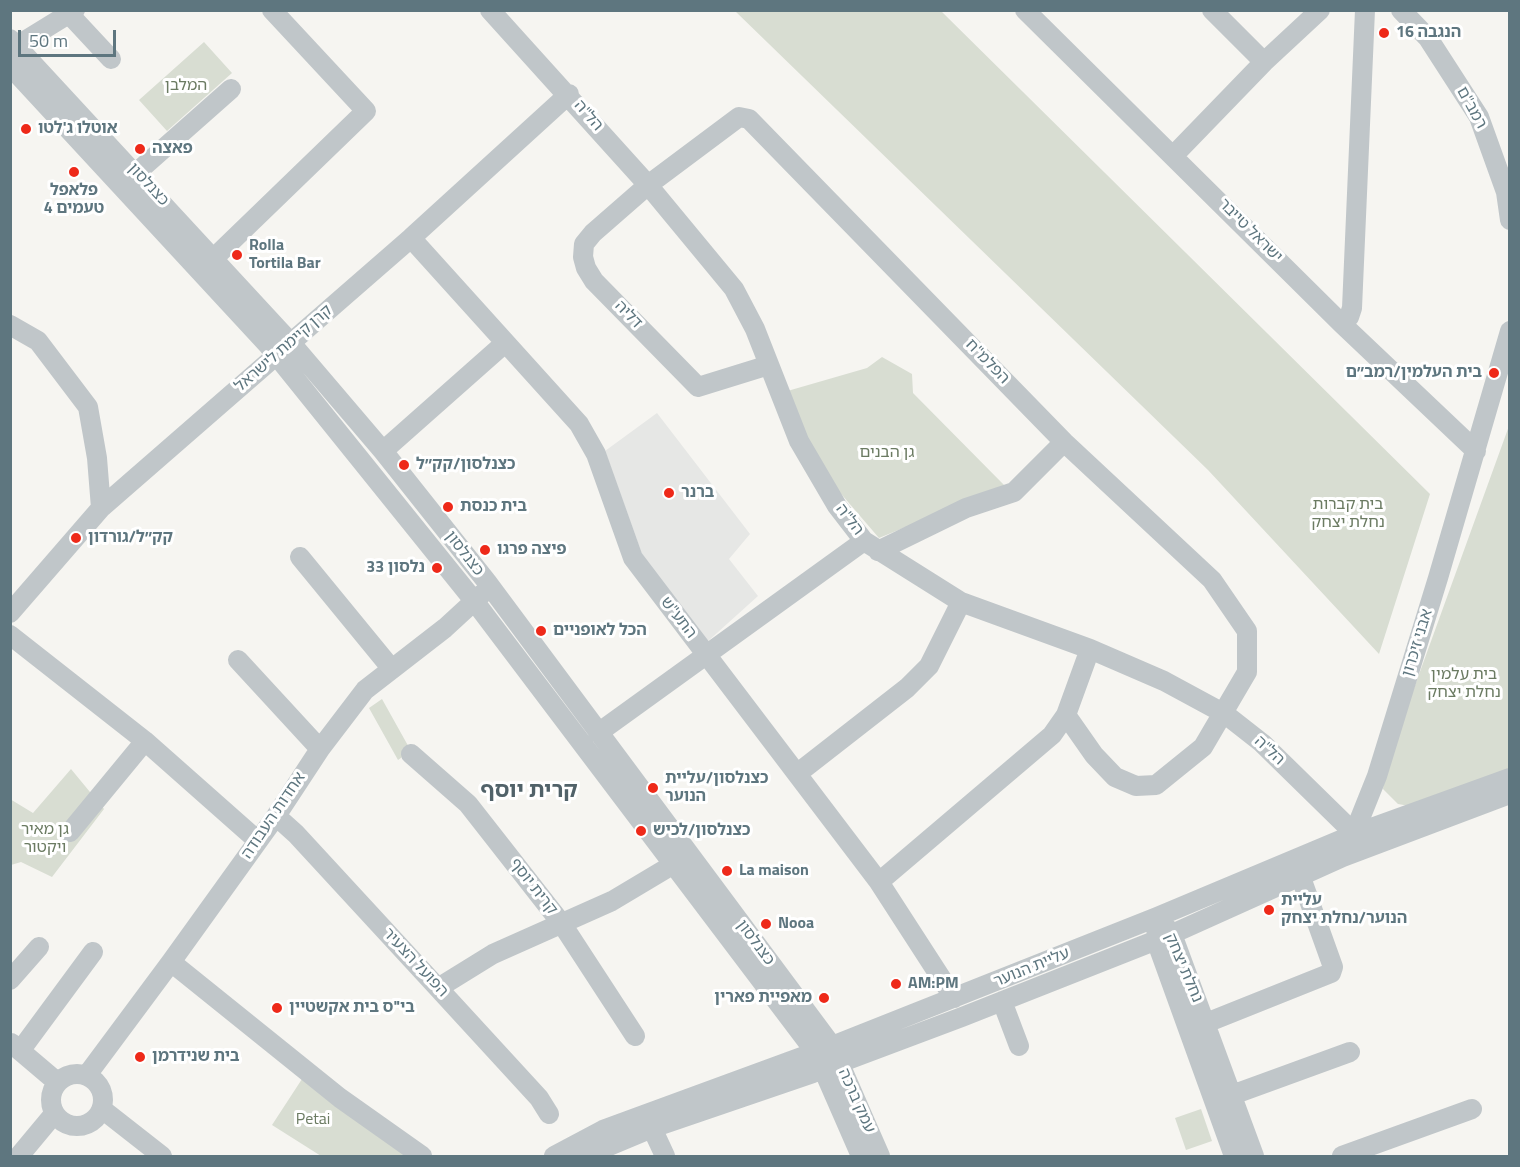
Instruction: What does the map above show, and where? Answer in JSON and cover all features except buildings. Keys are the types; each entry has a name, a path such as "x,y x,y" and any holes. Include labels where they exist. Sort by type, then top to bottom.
{"street":[{"path":"214,258 366,111 272,10"},
{"name":"הל\"ה","path":"490,10 569,94 734,289 755,329 798,441 837,506 871,546 961,602 1090,649 1164,681 1225,714 1262,743 1355,834 1378,843"},
{"name":"ישראל טייבר","path":"1025,10 1174,155 1342,324 1476,451"},
{"path":"1212,10 1264,62"},
{"path":"1174,155 1264,62 1320,10"},
{"path":"1342,324 1349,317 1352,308 1365,10"},
{"name":"רמב\"ם","path":"1401,10 1428,38 1479,117 1506,192 1509,220"},
{"path":"13,45 73,13 111,59"},
{"name":"כצנלסון","path":"13,45 214,258 674,862 828,1058"},
{"name":"כצנלסון","path":"10,66 383,451 487,582 694,861 828,1058"},
{"path":"136,173 231,89"},
{"name":"קרן קיימת לישראל","path":"10,613 101,508 411,238 569,94"},
{"name":"הפלמ\"ח","path":"648,185 739,117 749,118 1064,442 1212,580 1247,631 1247,672 1225,714 1203,747 1156,785 1136,786 1115,777 1094,755 1066,715"},
{"name":"דליה","path":"648,185 592,232 584,244 583,256 590,274 698,387 769,364"},
{"name":"התע\"ש","path":"411,238 588,438 633,558 879,882 954,998"},
{"path":"10,325 38,341 88,407 97,458 101,508"},
{"path":"1476,451 1509,331"},
{"path":"383,451 505,343"},
{"path":"598,732 707,655 871,546 966,508 1014,492 1064,442"},
{"name":"אבני זיכרון","path":"1343,857 1355,834 1377,776 1476,451"},
{"path":"300,557 391,668"},
{"name":"אחדות העבודה","path":"87,1075 171,962 276,816 320,749 365,690 475,602 487,582"},
{"path":"798,773 907,688 929,666 961,602"},
{"path":"445,628 459,621 473,619 487,624 498,632"},
{"path":"10,635 145,741 258,841"},
{"path":"879,882 1052,735 1066,715 1090,649"},
{"path":"238,660 320,749"},
{"path":"70,832 145,741"},
{"name":"קרית יוסף","path":"411,754 468,804 562,924 635,1036"},
{"name":"עליית הנוער","path":"585,1156 828,1058 954,998 1158,917 1355,834 1509,778"},
{"name":"עליית הנוער","path":"554,1156 603,1130 1005,1000 1164,937 1343,857 1509,794"},
{"name":"הפועל הצעיר","path":"276,816 296,834 539,1098 549,1114"},
{"path":"438,988 493,954 612,901 674,862 684,858 694,861"},
{"path":"1206,1023 1331,973 1334,967 1300,875"},
{"name":"נחלת יצחק","path":"1158,917 1234,1156"},
{"name":"נחלת יצחק","path":"1164,937 1206,1023 1254,1156"},
{"path":"10,980 39,947"},
{"path":"57,1082 15,1047 93,952"},
{"path":"171,962 340,1098 422,1156"},
{"path":"1005,1000 1022,1044"},
{"path":"1232,1095 1350,1052"},
{"name":"עמק ברכה","path":"828,1058 861,1156"},
{"name":"עמק ברכה","path":"828,1058 880,1156"},
{"path":"69,1074 87,1075 101,1089 102,1109 98,1117 82,1126 73,1126 60,1121 54,1114 50,1099 57,1082 69,1074"},
{"path":"102,1109 162,1156"},
{"path":"1342,1156 1472,1109"},
{"path":"19,1156 54,1114"},
{"path":"652,1128 665,1156"}],"shaded area":[{"name":"ברנר","path":"657,413 750,534 729,559 758,596 707,642 642,554 605,451"}],"green space":[{"name":"בית קברות נחלת יצחק","path":"735,11 941,11 1430,494 1379,654 1208,470"},
{"name":"המלבן","path":"204,42 232,73 167,131 139,100"},
{"name":"גן הבנים","path":"882,357 912,374 913,393 1005,486 879,538 830,481 784,392 867,368"},
{"name":"בית עלמין נחלת יצחק","path":"1509,426 1509,771 1415,807 1398,804 1383,789 1384,779 1401,724"},
{"path":"382,699 411,751 398,760 369,708"},
{"name":"גן מאיר ויקטור","path":"71,769 104,809 52,877 21,862 11,865 10,799 33,813"},
{"name":"Petai","path":"302,1079 410,1156 321,1156 272,1125"},
{"path":"1201,1109 1212,1141 1186,1150 1175,1118"}],"place":[{"name":"הנגבה 16","path":"1384,33"},
{"name":"אוטלו ג'לטו","path":"26,129"},
{"name":"פאצה","path":"140,149"},
{"name":"פלאפל 4 טעמים","path":"74,172"},
{"name":"Rolla Tortila Bar","path":"237,255"},
{"name":"בית העלמין/רמב״ם","path":"1494,373"},
{"name":"כצנלסון/קק״ל","path":"404,465"},
{"name":"ברנר","path":"669,493"},
{"name":"בית כנסת","path":"448,507"},
{"name":"קק״ל/גורדון","path":"76,538"},
{"name":"פיצה פרגו","path":"485,550"},
{"name":"נלסון 33","path":"437,568"},
{"name":"הכל לאופניים","path":"541,631"},
{"name":"כצנלסון/עליית הנוער","path":"653,788"},
{"name":"כצנלסון/לכיש","path":"641,831"},
{"name":"La maison","path":"727,871"},
{"name":"עליית הנוער/נחלת יצחק","path":"1269,910"},
{"name":"Nooa","path":"766,924"},
{"name":"AM:PM","path":"896,984"},
{"name":"מאפיית פארין","path":"824,998"},
{"name":"בי\"ס בית אקשטיין","path":"277,1008"},
{"name":"בית שנידרמן","path":"140,1057"}],"district":[{"name":"קרית יוסף","path":"529,792"}]}
